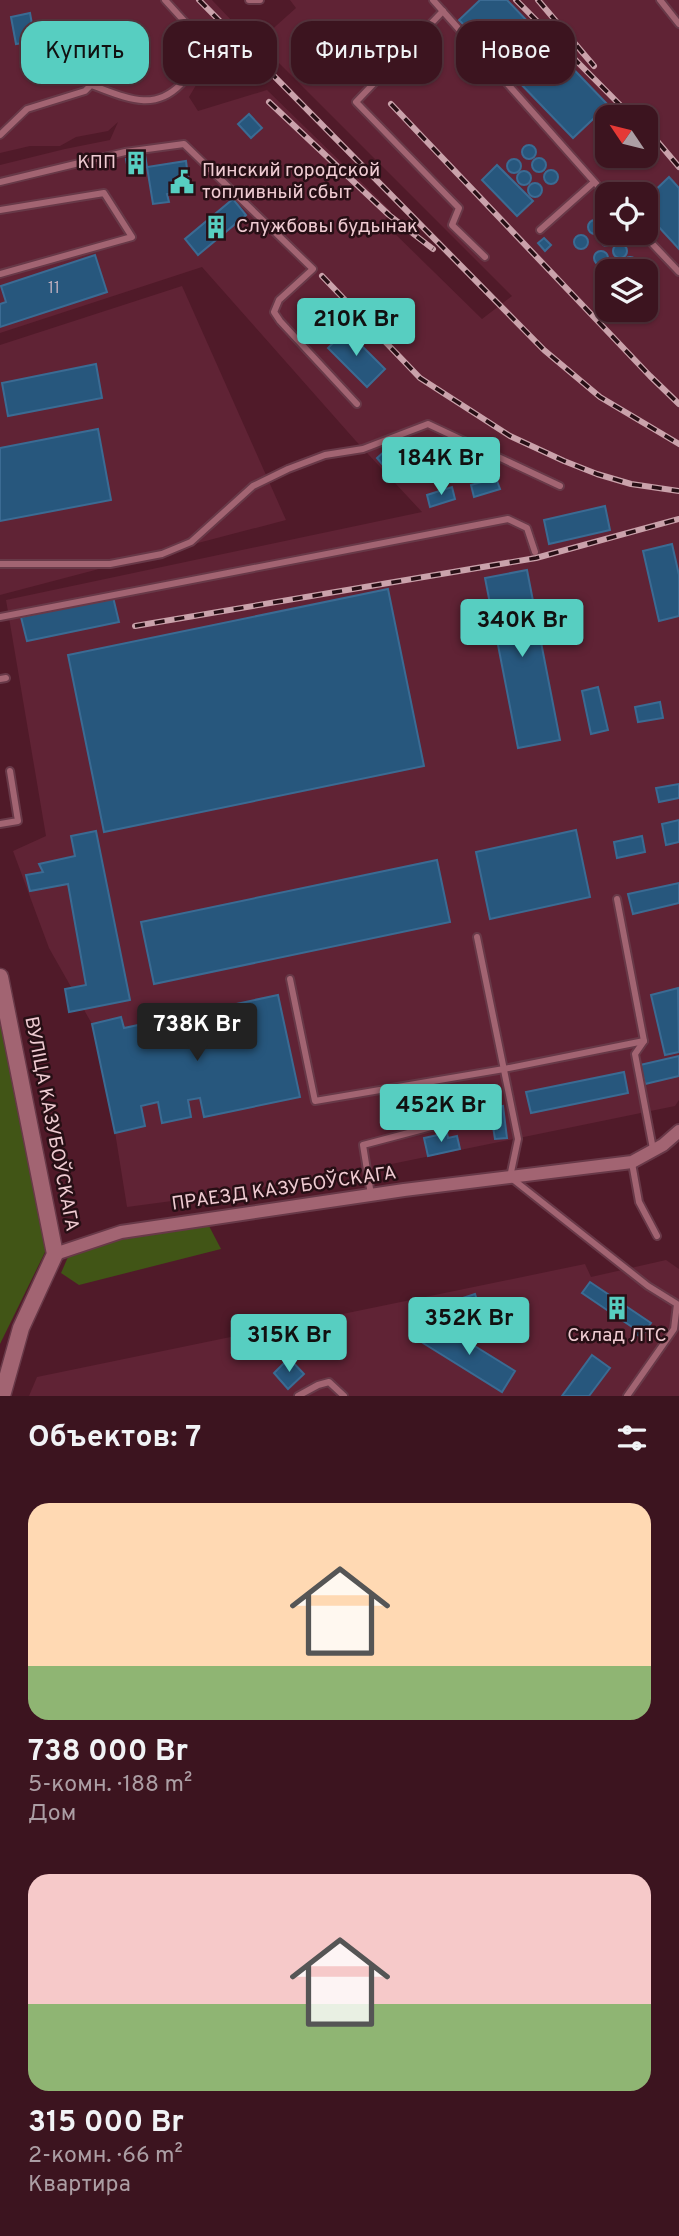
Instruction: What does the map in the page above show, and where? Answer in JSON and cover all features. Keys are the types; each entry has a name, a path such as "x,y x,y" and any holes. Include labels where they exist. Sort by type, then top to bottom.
{"street":[{"name":"ВУЛІЦА КАЗУБОЎСКАГА","path":"0,976 55,1254 21,1328 2,1396"},
{"name":"ПРАЕЗД КАЗУБОЎСКАГА","path":"55,1254 121,1232 371,1195 632,1161 663,1145 679,1131"}],"lane":[{"path":"0,135 27,109 85,91 91,85 128,98 157,101 172,94 187,78 197,57 196,34 165,0"},
{"path":"250,0 260,0"},
{"path":"433,0 594,182 540,230"},
{"path":"660,0 679,24"},
{"path":"443,11 356,102 459,208 452,225 485,257"},
{"path":"0,182 125,152 184,144 313,269 279,300 274,312 357,404"},
{"path":"0,210 104,193 132,237 0,274"},
{"path":"653,245 679,272"},
{"path":"0,564 110,564 162,554 191,542 253,486 288,469 325,456 363,449 428,424 560,486"},
{"path":"0,618 508,519 527,528 535,552"},
{"path":"0,824 19,821 10,771"},
{"path":"617,899 644,1041 635,1054 653,1149"},
{"path":"477,937 518,1139 510,1177 648,1286 677,1304 677,1331 627,1396"},
{"path":"290,979 315,1101 504,1069 644,1041"},
{"path":"371,1195 363,1145 450,1122"},
{"path":"632,1161 639,1202 657,1236"},
{"path":"298,1396 329,1382 344,1396"}],"shaded area":[{"path":"0,0 212,0 232,21 163,21 163,84 197,84 189,97 198,111 267,90 391,211 383,222 482,319 512,296 300,84 442,84 442,21 291,21 291,75 277,61 277,25 296,8 290,0 679,0 679,1100 675,1106 367,1169 232,1193 127,1207 115,1132 92,1024 49,948 13,851 46,836 6,600 422,512 202,267 0,333 0,165 110,140 118,122 108,131 76,137 60,146 30,146 0,153"},
{"path":"182,286 286,520 0,595 0,345"},
{"path":"666,1260 679,1269 679,1396 29,1396 37,1377 585,1264 591,1277"}],"green space":[{"path":"0,1017 48,1246 0,1344"},
{"path":"209,1226 221,1249 79,1285 61,1273 68,1257 94,1244"}],"building":[{"path":"480,0 507,0 527,21 460,21"},
{"path":"30,13 31,21 21,21 21,43 16,44 11,17"},
{"path":"575,71 608,105 595,105 595,117 573,138 521,84 575,84"},
{"path":"249,114 262,128 251,138 238,124"},
{"path":"529,145 534,147 534,157 529,159 524,157 522,152 524,147"},
{"name":"КПП","path":"145,155 147,167 128,170 126,159"},
{"path":"539,158 544,160 544,170 539,172 534,170 532,165 534,160"},
{"path":"514,159 519,161 519,171 514,173 509,171 507,166 509,161"},
{"path":"186,161 190,191 167,194 169,202 153,204 147,167"},
{"path":"497,165 533,201 517,216 482,180"},
{"path":"551,170 556,172 556,182 551,184 546,182 544,177 546,172"},
{"path":"524,171 529,173 529,183 524,185 519,183 517,178 519,173"},
{"path":"669,177 679,188 679,249 658,226 658,188"},
{"path":"535,183 540,185 540,195 535,197 530,195 528,190 530,185"},
{"name":"Службовы будынак","path":"233,199 246,215 198,255 185,239"},
{"path":"595,220 595,234 590,232 590,222"},
{"path":"581,235 586,237 586,247 581,249 576,247 574,242 576,237"},
{"path":"544,238 551,245 545,251 538,243"},
{"path":"615,246 625,246 625,256 615,256"},
{"path":"596,253 606,253 608,259 595,260 594,258"},
{"path":"95,255 107,292 0,327 0,304 6,302 1,286"},
{"path":"346,330 385,369 367,387 328,348"},
{"path":"96,364 102,398 8,416 2,383"},
{"path":"98,429 111,500 0,521 0,448"},
{"path":"386,450 403,470 394,478 377,458"},
{"path":"496,478 500,489 474,497 471,485"},
{"path":"452,487 455,499 430,507 427,495"},
{"path":"605,506 610,530 549,544 544,520"},
{"path":"672,544 679,575 679,616 659,621 643,551"},
{"path":"527,570 560,740 518,748 485,578"},
{"path":"388,589 424,766 104,832 68,655"},
{"path":"113,597 119,622 27,641 21,617"},
{"path":"598,687 608,730 591,734 582,691"},
{"path":"660,702 663,718 638,722 635,707"},
{"path":"679,784 679,798 659,802 656,788"},
{"path":"679,820 679,842 666,845 662,824"},
{"path":"576,830 590,897 490,919 476,852"},
{"path":"96,831 130,1000 69,1012 65,989 86,985 68,884 30,891 26,875 43,872 39,864 75,856 71,836"},
{"path":"642,836 645,852 617,858 614,842"},
{"path":"437,860 450,922 154,984 141,922"},
{"path":"679,883 679,903 633,914 628,894"},
{"path":"678,988 679,1052 665,1055 651,995"},
{"path":"278,995 300,1097 204,1117 200,1098 188,1100 191,1117 162,1123 158,1102 141,1106 145,1126 115,1133 92,1024 121,1017 124,1028"},
{"path":"679,1056 679,1076 645,1084 640,1065"},
{"path":"624,1072 628,1093 531,1113 526,1092"},
{"path":"478,1085 486,1109 465,1115 462,1104 443,1110 439,1097"},
{"path":"503,1106 507,1138 495,1139 490,1108"},
{"path":"447,1133 448,1138 457,1136 460,1149 428,1156 424,1138"},
{"name":"Склад ЛТС","path":"590,1282 651,1323 641,1337 633,1332 635,1329 582,1293"},
{"path":"475,1294 478,1303 460,1309 457,1300"},
{"path":"436,1322 515,1371 502,1392 423,1343"},
{"path":"592,1355 610,1368 589,1396 562,1396"},
{"path":"289,1358 304,1374 288,1389 274,1373"}],"railway":[{"path":"199,0 544,350 600,397 679,444"},
{"path":"516,0 620,105"},
{"path":"538,0 594,66"},
{"path":"269,102 389,215 433,249"},
{"path":"391,104 679,404"},
{"path":"658,142 679,167"},
{"path":"322,276 420,378 510,436 597,474 631,484 679,491"},
{"path":"135,626 536,558 679,519"}],"place":[{"name":"КПП","path":"136,163"},
{"name":"Пинский городской топливный сбыт","path":"182,182"},
{"name":"Службовы будынак","path":"216,227"},
{"name":"Склад ЛТС","path":"617,1308"}]}
